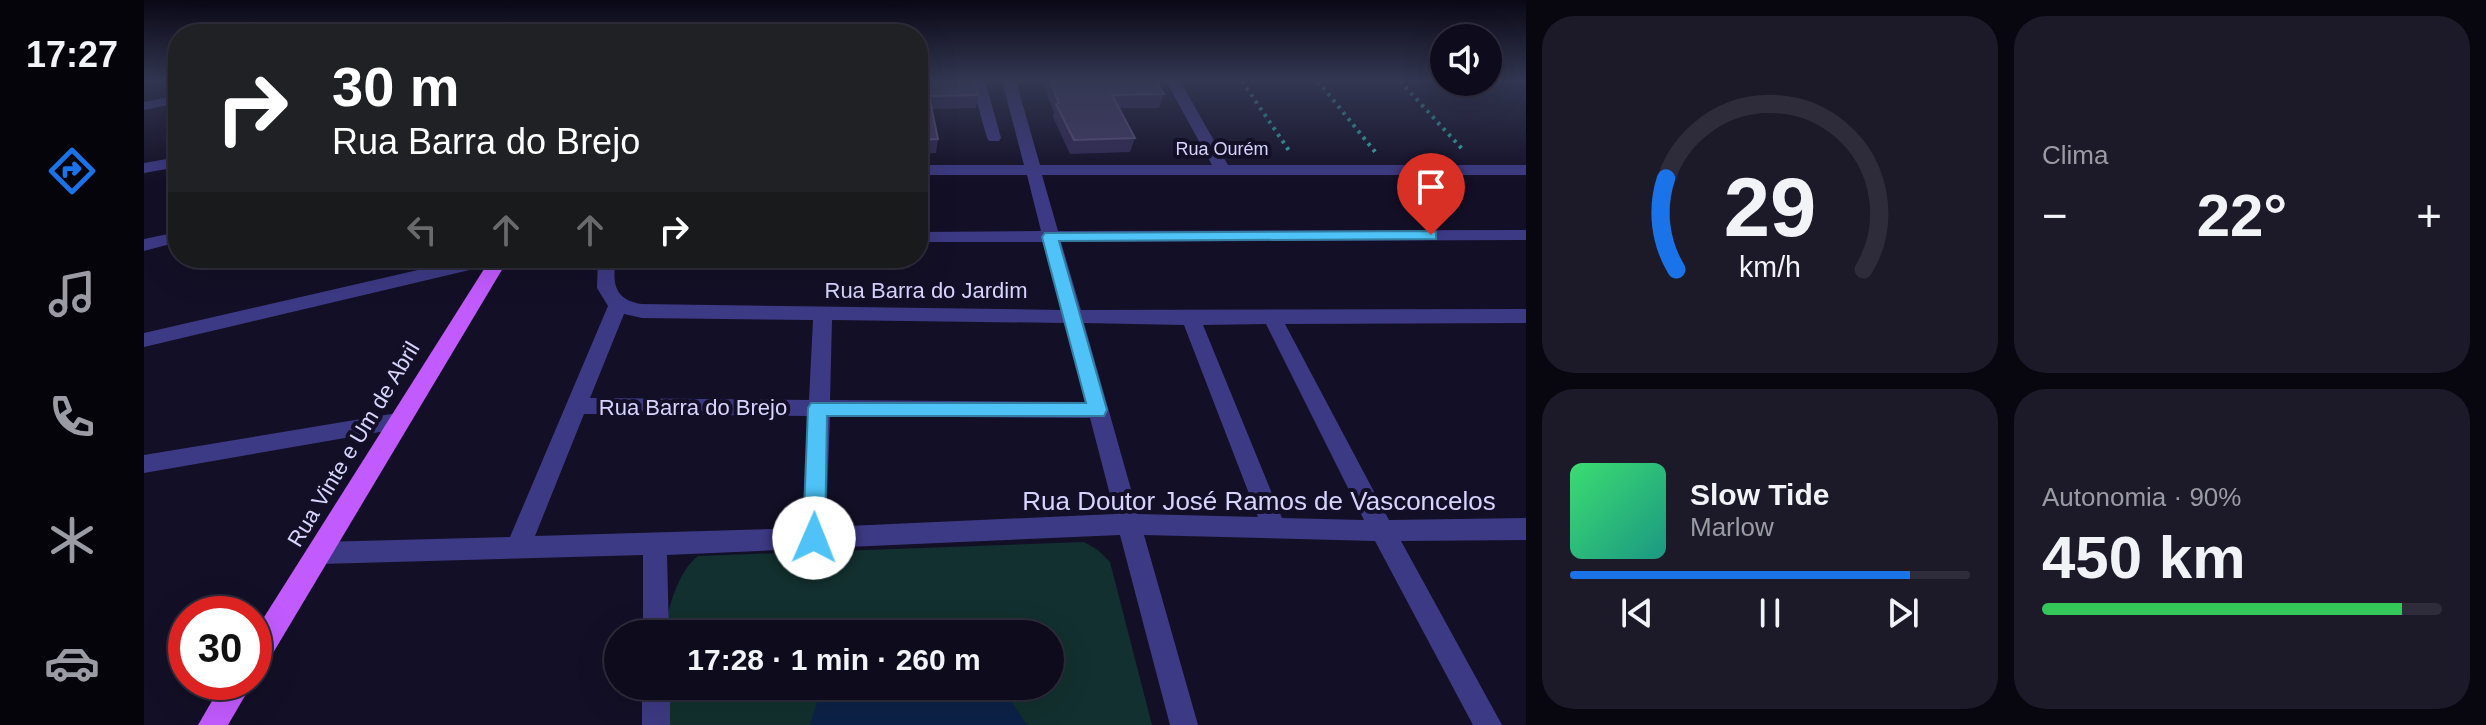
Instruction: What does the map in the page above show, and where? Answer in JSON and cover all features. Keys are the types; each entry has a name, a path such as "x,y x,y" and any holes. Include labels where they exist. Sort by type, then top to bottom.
{"main road":[{"name":"Rua Vinte e Um de Abril","path":"272,630 492,268"},
{"path":"212,725 228,700"}],"street":[{"path":"987,115 994,138"},
{"path":"1019,115 1184,725"},
{"path":"1192,115 1222,169"},
{"path":"144,168 168,164"},
{"name":"Rua Ourém","path":"928,170 1526,170"},
{"path":"928,237 1526,235"},
{"path":"144,245 168,239"},
{"path":"144,340 455,268"},
{"path":"518,548 618,305 606,288 607,268"},
{"name":"Rua Barra do Jardim","path":"618,305 642,311 1071,314 1191,318 1526,316"},
{"path":"814,538 823,313"},
{"path":"1272,317 1382,531 1488,725"},
{"path":"1191,318 1274,528"},
{"name":"Rua Barra do Brejo","path":"576,406 1098,410"},
{"path":"144,464 397,421"},
{"name":"Rua Doutor José Ramos de Vasconcelos","path":"321,553 655,544 1129,524 1382,531 1526,529"},
{"path":"655,544 656,620"},
{"path":"656,700 656,725"}],"path":[{"path":"1265,115 1301,169"},
{"path":"1345,115 1389,170"},
{"path":"1431,115 1481,170"}],"green space":[{"path":"1084,542 1110,562 1152,725 664,725 663,700 1064,700 1064,620 667,620 679,581 698,556"}],"water":[{"path":"818,700 1010,700 1027,725 810,725"}],"building":[{"path":"928,115 933,115 938,139 928,140"},
{"path":"1061,115 1123,115 1135,138 1074,140"}],"route":[{"path":"814,538 817,408 1098,410 1050,237 1431,235"}]}
